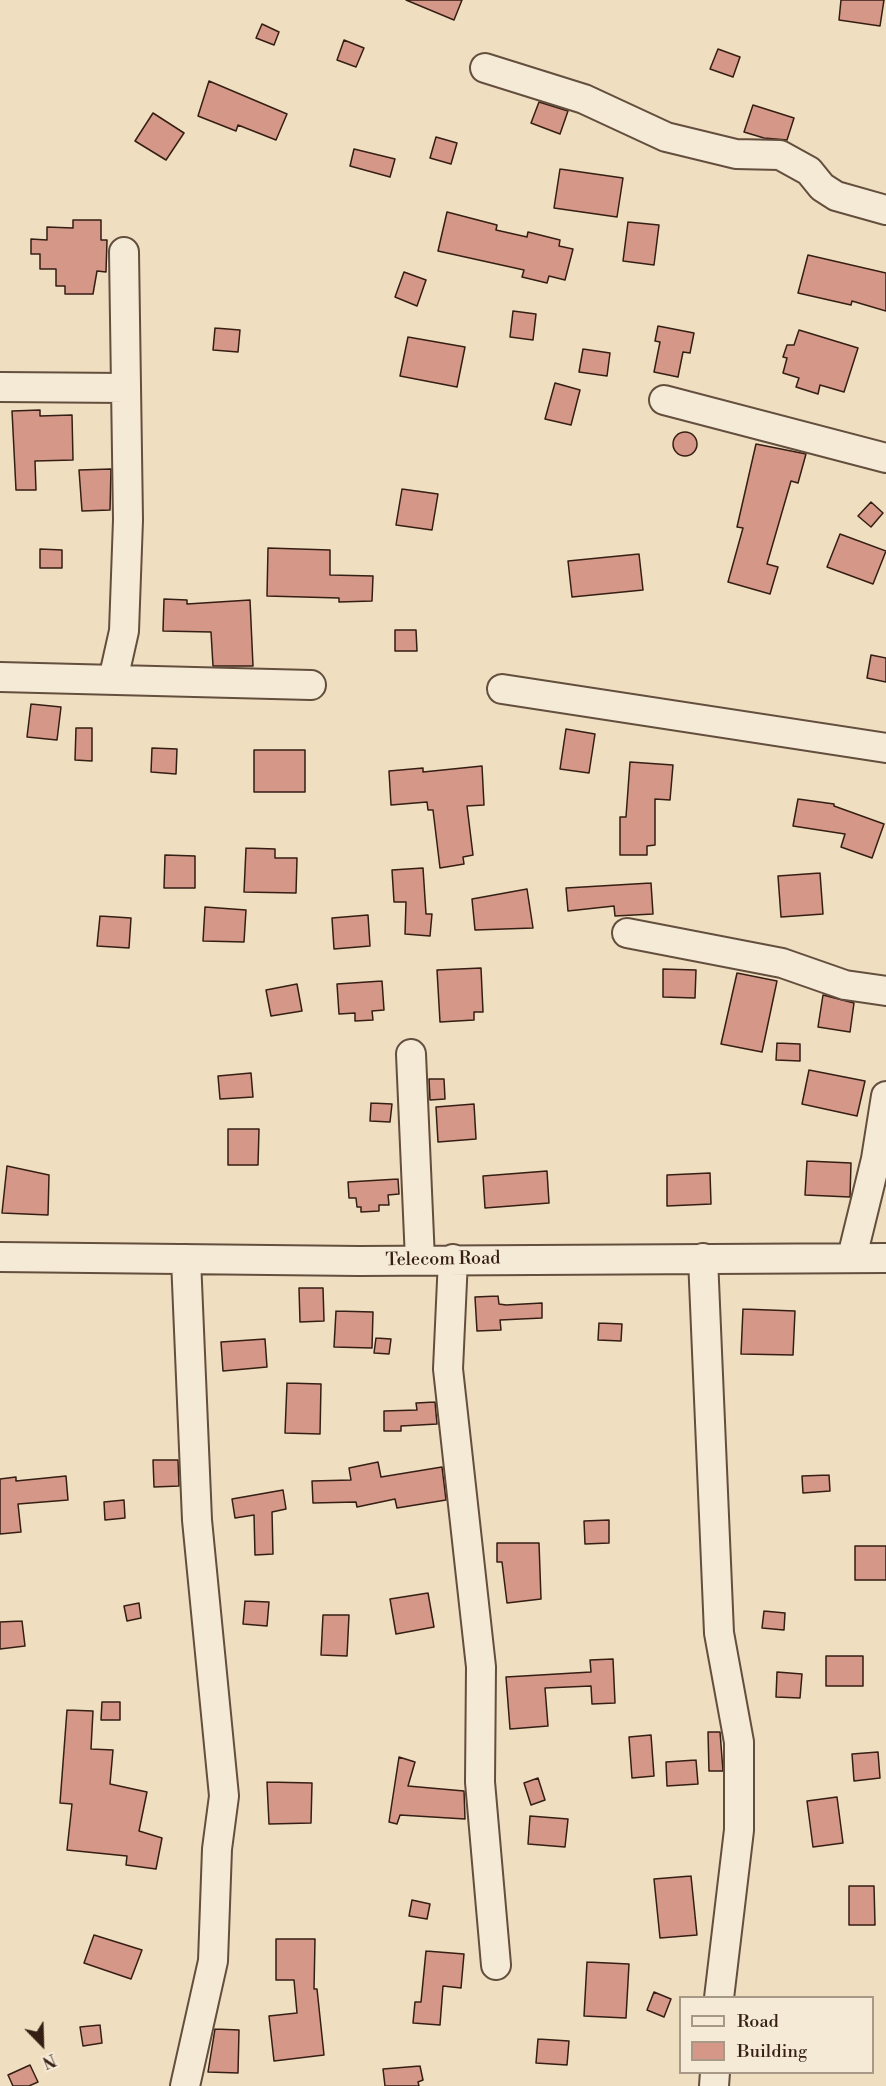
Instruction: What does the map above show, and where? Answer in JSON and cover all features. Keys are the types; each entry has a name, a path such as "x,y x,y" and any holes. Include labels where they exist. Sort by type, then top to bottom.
{"street":[{"path":"485,68 584,99 666,137 736,154 780,155 809,171 822,187 836,196 886,210"},
{"path":"112,680 124,631 128,520 124,252"},
{"path":"0,387 126,388"},
{"path":"664,400 886,458"},
{"path":"0,677 311,685"},
{"path":"502,689 886,748"},
{"path":"627,933 782,963 845,985 886,991"},
{"path":"411,1054 420,1260"},
{"path":"852,1257 876,1160 886,1096"},
{"name":"Telecom Road","path":"0,1257 420,1260 886,1258"},
{"path":"703,1258 719,1633 739,1742 739,1830 719,1996"},
{"path":"185,2086 213,1961 217,1849 224,1796 197,1520 186,1259"},
{"path":"453,1259 448,1369 480,1666 480,1782 496,1965"}],"building":[{"path":"406,0 462,0 454,20"},
{"path":"841,0 884,0 880,26 839,20"},
{"path":"262,24 279,32 274,45 256,38"},
{"path":"344,40 364,48 356,67 337,60"},
{"path":"718,49 740,57 733,77 710,69"},
{"path":"209,81 287,114 276,140 238,125 236,131 198,116"},
{"path":"539,102 568,111 560,134 531,123"},
{"path":"753,105 794,118 787,140 764,138 744,132"},
{"path":"153,113 184,133 166,160 135,141"},
{"path":"436,137 457,143 451,164 430,158"},
{"path":"354,149 395,159 390,177 350,166"},
{"path":"560,169 623,178 617,217 554,208"},
{"path":"447,212 497,225 496,230 527,237 528,232 560,240 559,246 573,249 565,280 549,276 547,283 522,277 524,270 438,251"},
{"path":"73,220 101,220 101,240 107,240 106,272 97,271 93,294 65,294 65,286 56,286 56,269 40,269 40,254 31,254 31,239 47,240 47,227 73,228"},
{"path":"628,222 659,225 654,265 623,261"},
{"path":"808,255 886,273 886,311 852,301 851,305 798,293"},
{"path":"404,272 426,280 417,306 395,297"},
{"path":"513,311 536,314 533,340 510,337"},
{"path":"658,326 694,333 690,353 683,352 678,377 654,372 660,342 655,341"},
{"path":"215,328 240,330 238,352 213,350"},
{"path":"799,330 858,348 844,392 820,385 818,394 796,387 799,378 783,373 787,358 783,357 787,345 794,345"},
{"path":"408,337 465,347 457,387 400,376"},
{"path":"583,349 610,353 607,376 579,372"},
{"path":"555,383 580,390 571,425 545,419"},
{"path":"40,410 40,416 72,415 73,460 35,461 36,490 16,490 12,411"},
{"path":"685,432 694,435 697,444 694,453 685,456 676,453 673,444 676,435"},
{"path":"756,444 806,454 798,483 791,481 767,564 778,567 770,594 728,582 743,528 737,527"},
{"path":"111,469 110,510 82,511 79,470"},
{"path":"402,489 438,494 432,530 396,525"},
{"path":"871,502 883,513 871,527 858,516"},
{"path":"840,534 886,551 873,584 827,567"},
{"path":"268,548 330,550 330,575 373,576 372,601 339,602 339,598 267,596"},
{"path":"40,549 62,550 62,568 40,568"},
{"path":"639,554 643,590 572,597 568,561"},
{"path":"164,599 187,600 187,604 250,600 253,666 213,666 211,632 163,631"},
{"path":"395,630 416,630 417,651 395,651"},
{"path":"871,655 886,658 886,682 867,678"},
{"path":"31,704 61,707 57,740 27,737"},
{"path":"76,728 92,728 92,761 75,760"},
{"path":"566,729 595,734 589,773 560,769"},
{"path":"152,748 177,749 176,774 151,772"},
{"path":"254,750 305,750 305,792 254,792"},
{"path":"630,762 673,765 670,800 655,799 655,845 647,846 647,855 620,855 620,817 626,817"},
{"path":"482,766 484,805 467,806 473,855 463,857 464,864 440,868 433,810 428,810 427,802 391,805 389,771 423,768 423,772"},
{"path":"798,799 834,804 834,806 884,824 872,858 841,847 845,834 793,826"},
{"path":"246,848 275,849 275,858 297,858 296,893 244,892"},
{"path":"165,855 195,856 195,888 164,888"},
{"path":"423,868 426,914 432,914 430,936 405,934 406,902 394,902 392,870"},
{"path":"820,873 823,914 781,917 778,876"},
{"path":"651,883 653,914 615,916 614,906 568,911 566,888"},
{"path":"527,889 533,928 475,930 472,899"},
{"path":"205,907 246,910 244,942 203,941"},
{"path":"368,915 370,946 334,949 332,918"},
{"path":"100,916 131,918 129,948 97,946"},
{"path":"481,968 483,1012 474,1012 474,1020 440,1022 437,970"},
{"path":"663,969 696,970 695,998 663,997"},
{"path":"737,973 777,981 762,1052 721,1044"},
{"path":"382,981 384,1010 372,1011 373,1020 355,1021 355,1013 339,1014 337,984"},
{"path":"297,984 302,1011 271,1016 266,990"},
{"path":"823,995 854,1003 850,1032 818,1027"},
{"path":"777,1043 800,1044 800,1061 776,1060"},
{"path":"809,1070 865,1081 857,1116 802,1104"},
{"path":"251,1073 253,1097 220,1099 218,1076"},
{"path":"429,1079 444,1079 445,1099 430,1100"},
{"path":"371,1103 392,1104 390,1122 370,1121"},
{"path":"474,1104 476,1139 438,1142 436,1107"},
{"path":"228,1129 259,1129 258,1165 228,1165"},
{"path":"807,1161 851,1163 850,1197 805,1195"},
{"path":"7,1166 49,1175 48,1215 2,1213"},
{"path":"547,1171 549,1203 485,1208 483,1176"},
{"path":"710,1173 711,1204 667,1206 667,1175"},
{"path":"398,1179 399,1194 388,1195 389,1205 379,1205 379,1211 361,1212 361,1207 357,1207 356,1198 349,1198 348,1182"},
{"path":"299,1288 323,1288 324,1321 300,1322"},
{"path":"498,1296 499,1304 542,1303 542,1318 500,1320 501,1330 477,1331 475,1297"},
{"path":"743,1309 795,1311 793,1355 741,1354"},
{"path":"336,1311 373,1312 372,1348 334,1347"},
{"path":"599,1323 622,1324 621,1341 598,1340"},
{"path":"376,1338 391,1339 389,1354 374,1353"},
{"path":"265,1339 267,1367 223,1371 221,1342"},
{"path":"287,1383 321,1384 320,1434 285,1433"},
{"path":"435,1402 437,1424 401,1426 401,1431 384,1431 384,1411 417,1410 416,1403"},
{"path":"153,1460 178,1460 179,1486 154,1487"},
{"path":"378,1462 381,1477 442,1467 446,1500 397,1508 395,1499 357,1507 356,1502 313,1503 312,1481 351,1480 349,1468"},
{"path":"829,1475 830,1491 803,1493 802,1476"},
{"path":"66,1476 68,1500 18,1504 21,1532 0,1534 0,1479 16,1477 16,1481"},
{"path":"283,1490 286,1509 272,1512 273,1554 255,1555 254,1515 235,1518 232,1499"},
{"path":"124,1500 125,1518 105,1520 104,1502"},
{"path":"609,1520 609,1543 585,1544 584,1521"},
{"path":"497,1543 539,1543 541,1599 507,1603 502,1562 497,1562"},
{"path":"855,1546 886,1546 886,1580 855,1580"},
{"path":"428,1593 434,1627 396,1634 390,1599"},
{"path":"245,1601 269,1602 267,1626 243,1624"},
{"path":"139,1603 141,1618 127,1621 124,1606"},
{"path":"764,1611 785,1613 784,1630 762,1628"},
{"path":"323,1615 349,1615 347,1656 321,1655"},
{"path":"22,1621 25,1646 0,1649 0,1622"},
{"path":"826,1656 863,1656 863,1686 826,1686"},
{"path":"613,1659 615,1703 592,1704 591,1686 545,1688 548,1726 510,1729 506,1677 591,1672 590,1660"},
{"path":"777,1672 802,1674 800,1698 776,1697"},
{"path":"102,1702 120,1702 120,1720 101,1720"},
{"path":"67,1710 93,1711 91,1749 113,1750 110,1784 147,1792 139,1831 162,1838 156,1869 126,1865 127,1856 67,1850 72,1804 60,1803"},
{"path":"708,1732 720,1732 723,1771 709,1771"},
{"path":"651,1735 654,1776 632,1778 629,1737"},
{"path":"878,1752 880,1778 854,1781 852,1754"},
{"path":"399,1757 415,1762 408,1786 464,1791 465,1819 400,1815 397,1824 389,1822"},
{"path":"696,1760 698,1784 667,1786 666,1762"},
{"path":"538,1778 545,1800 531,1805 524,1783"},
{"path":"267,1782 312,1783 311,1823 269,1824"},
{"path":"837,1797 843,1843 813,1847 807,1801"},
{"path":"530,1816 568,1819 565,1847 528,1844"},
{"path":"691,1876 697,1935 660,1938 654,1879"},
{"path":"849,1886 874,1886 875,1925 849,1925"},
{"path":"412,1900 430,1904 427,1919 409,1916"},
{"path":"94,1935 142,1950 131,1979 84,1963"},
{"path":"276,1939 315,1939 314,1989 317,1989 324,2055 274,2061 269,2016 297,2013 294,1980 276,1980"},
{"path":"426,1951 464,1954 461,1988 443,1986 440,2025 413,2023 415,2002 421,2002"},
{"path":"587,1962 629,1964 626,2018 584,2016"},
{"path":"654,1992 671,1999 664,2017 647,2010"},
{"path":"100,2025 102,2043 83,2046 80,2027"},
{"path":"215,2029 239,2030 238,2073 208,2072"},
{"path":"538,2039 569,2041 567,2065 536,2063"},
{"path":"30,2065 38,2082 29,2086 13,2086 8,2075"},
{"path":"420,2066 423,2080 418,2082 419,2086 385,2086 383,2069"}]}
